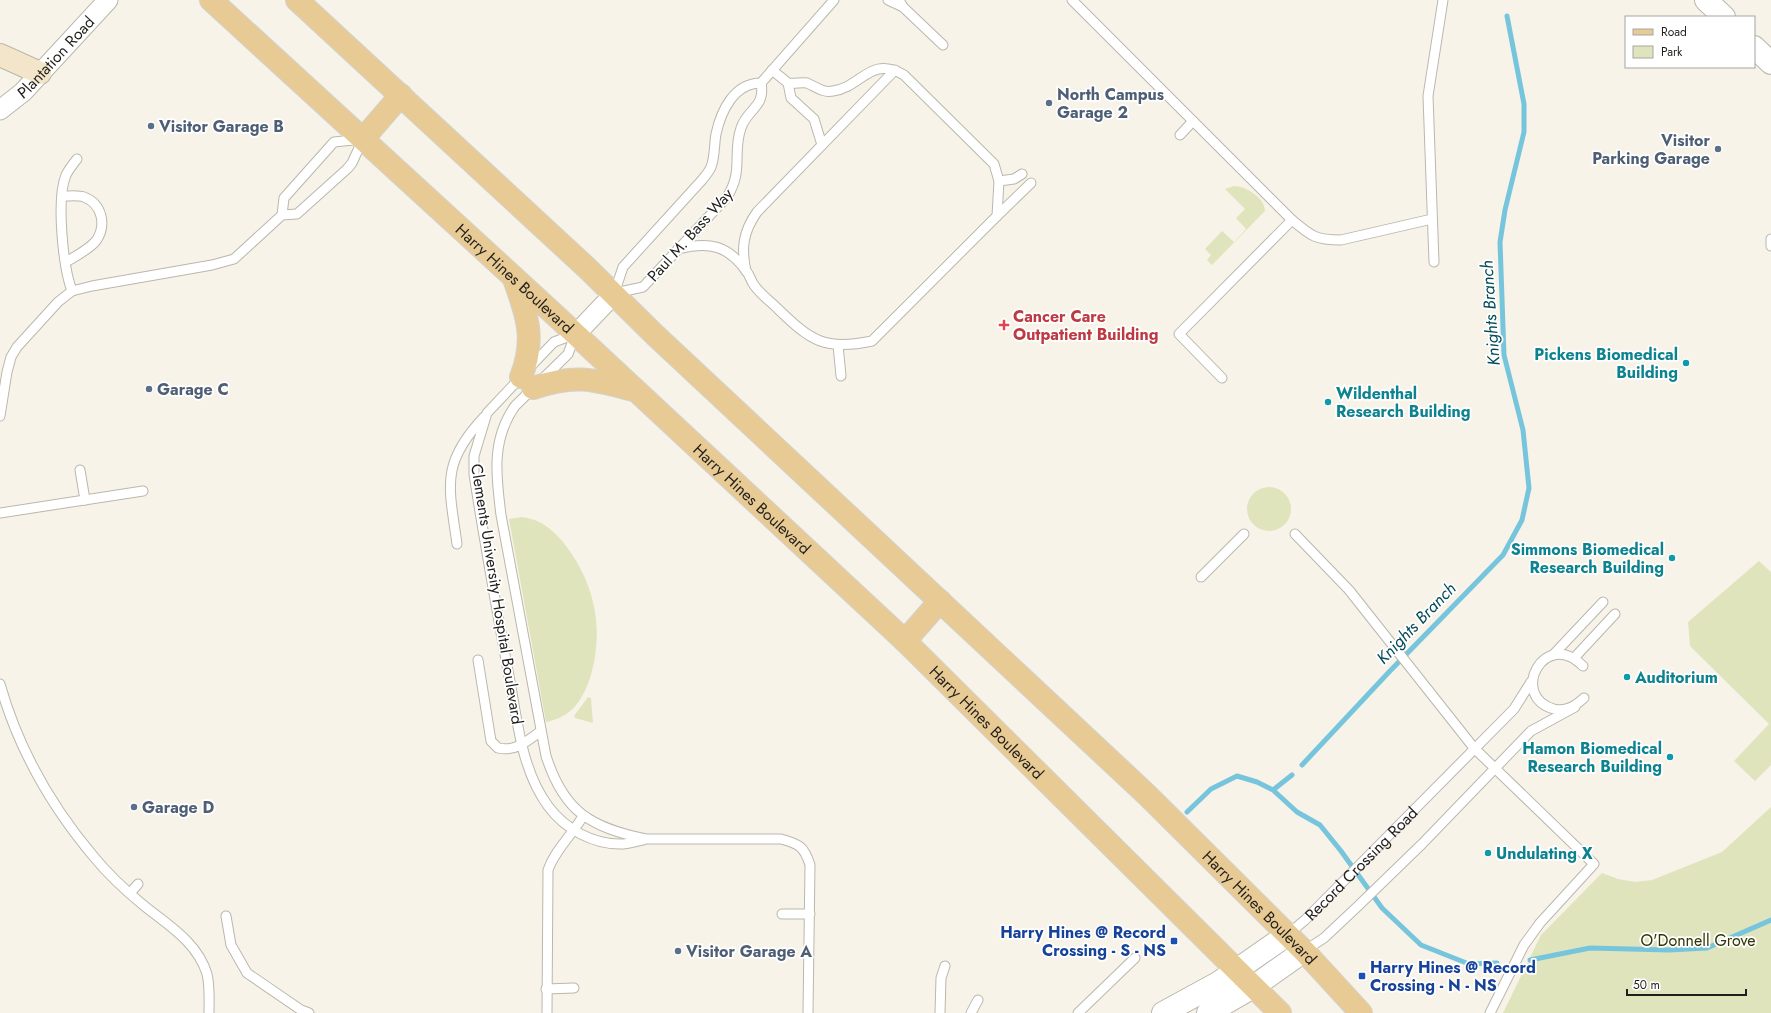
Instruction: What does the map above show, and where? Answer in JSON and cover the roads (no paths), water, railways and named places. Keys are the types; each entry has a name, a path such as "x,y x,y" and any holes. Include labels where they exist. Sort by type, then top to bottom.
{"main road":[{"name":"Harry Hines Boulevard","path":"211,0 637,390 904,641 1280,1013"},
{"name":"Harry Hines Boulevard","path":"297,0 614,294 656,336 1146,794 1304,951 1361,1013"},
{"path":"0,55 40,73"},
{"path":"363,139 401,95"},
{"path":"513,276 526,313 530,333 527,383 577,378 601,381 637,390"},
{"path":"904,641 940,601"}],"street":[{"name":"Plantation Road","path":"0,110 23,92 108,0"},
{"path":"1706,0 1723,16"},
{"path":"1755,48 1771,63"},
{"path":"576,334 614,294"},
{"name":"Record Crossing Road","path":"1163,1013 1185,1002 1237,971 1288,935"},
{"name":"Record Crossing Road","path":"1208,1013 1253,987 1304,951"}],"lane":[{"path":"760,83 833,0 842,0"},
{"path":"888,0 901,3 943,45"},
{"path":"1072,0 1292,220 1313,237 1326,240 1341,240 1432,219"},
{"path":"1434,262 1428,96 1442,0"},
{"path":"772,70 788,83 806,83 820,91 834,91 879,68 895,70 904,75 994,164 999,181 997,216"},
{"path":"746,271 743,255 743,241 748,224 756,212 895,70"},
{"name":"Paul M. Bass Way","path":"752,83 760,83 763,92 760,103 741,126 738,138 737,174 734,186 727,197 643,287 614,294 623,267 702,180 711,167 716,135 722,115 730,100 744,86 752,83"},
{"path":"788,83 791,98 814,119 822,145"},
{"path":"1180,135 1193,121"},
{"path":"282,214 298,214 352,163 363,139"},
{"path":"0,416 7,372 17,347 58,302 72,292 92,286 212,265 234,258 282,214 284,198 334,142 363,139"},
{"path":"72,292 68,282 61,225 66,174 77,159"},
{"path":"999,181 1014,180 1022,174"},
{"path":"678,248 696,244 718,247 728,251 746,271 754,286 798,329 812,338 826,343 838,345 855,344 872,340 1031,183"},
{"path":"63,196 83,196 95,202 101,214 102,228 96,240 88,248 66,262"},
{"path":"1222,378 1179,334 1292,220"},
{"path":"1771,239 1771,246"},
{"name":"Clements University Hospital Boulevard","path":"574,832 548,807 538,791 522,745 494,598 474,474 474,456 487,413 568,354 576,334"},
{"name":"Clements University Hospital Boulevard","path":"576,334 554,342 527,383 508,416 498,442 495,465 501,515 546,756 552,777 561,791 583,816"},
{"path":"838,345 841,376"},
{"path":"457,544 451,500 451,467 463,440 487,413"},
{"path":"80,470 85,500"},
{"path":"0,513 143,491"},
{"path":"1201,577 1244,534"},
{"path":"1295,534 1349,590 1474,748 1594,864 1540,923 1524,945 1490,1013"},
{"name":"Record Crossing Road","path":"1288,935 1305,920 1514,709 1531,682 1535,668 1546,657 1553,655 1603,602"},
{"path":"1574,657 1615,614"},
{"path":"1553,655 1560,654 1574,657 1583,666"},
{"path":"478,660 491,741 498,748 514,748 522,745 541,731"},
{"path":"1531,682 1535,696 1546,707 1560,711 1574,707"},
{"path":"0,684 25,751 55,805 95,858 130,893 189,942 200,958 207,974 209,987 209,1013"},
{"name":"Record Crossing Road","path":"1304,951 1324,938 1422,844 1531,730 1574,707 1584,698"},
{"path":"547,1013 548,870 552,858 574,832 583,816 618,832 646,839"},
{"path":"574,832 608,843 624,844 646,839 781,839 797,843 806,853 810,866 808,1013"},
{"path":"130,893 138,884"},
{"path":"782,914 810,914"},
{"path":"226,916 231,944 247,973 301,1010 309,1013"},
{"path":"1078,1013 1135,958"},
{"path":"940,1013 941,978 946,966"},
{"path":"546,989 574,988"},
{"path":"971,1013 978,1000"}],"waterway":[{"name":"Knights Branch","path":"1302,765 1389,672 1503,555 1522,520 1529,488 1523,430 1504,355 1500,242 1505,210 1524,132 1524,104 1507,16"},
{"name":"Knights Branch","path":"1187,812 1211,789 1237,776 1257,782 1273,790 1292,775"},
{"path":"1273,790 1297,812 1320,825 1341,851 1382,908 1421,945 1469,964 1497,963"},
{"path":"1530,960 1590,948 1669,950 1707,948 1771,920"}],"place":[{"name":"North Campus Garage 2","path":"1049,103"},
{"name":"Visitor Garage B","path":"151,126"},
{"name":"Visitor Parking Garage","path":"1718,149"},
{"name":"Cancer Care Outpatient Building","path":"1004,325"},
{"name":"Pickens Biomedical Building","path":"1686,363"},
{"name":"Garage C","path":"149,389"},
{"name":"Wildenthal Research Building","path":"1328,402"},
{"name":"Simmons Biomedical Research Building","path":"1672,558"},
{"name":"Auditorium","path":"1627,677"},
{"name":"Hamon Biomedical Research Building","path":"1670,757"},
{"name":"Garage D","path":"134,807"},
{"name":"Undulating X","path":"1488,853"},
{"name":"Harry Hines @ Record Crossing - S - NS","path":"1174,941"},
{"name":"Visitor Garage A","path":"678,951"},
{"name":"Harry Hines @ Record Crossing - N - NS","path":"1362,976"}],"park label":[{"name":"O'Donnell Grove","path":"1698,940"}]}
